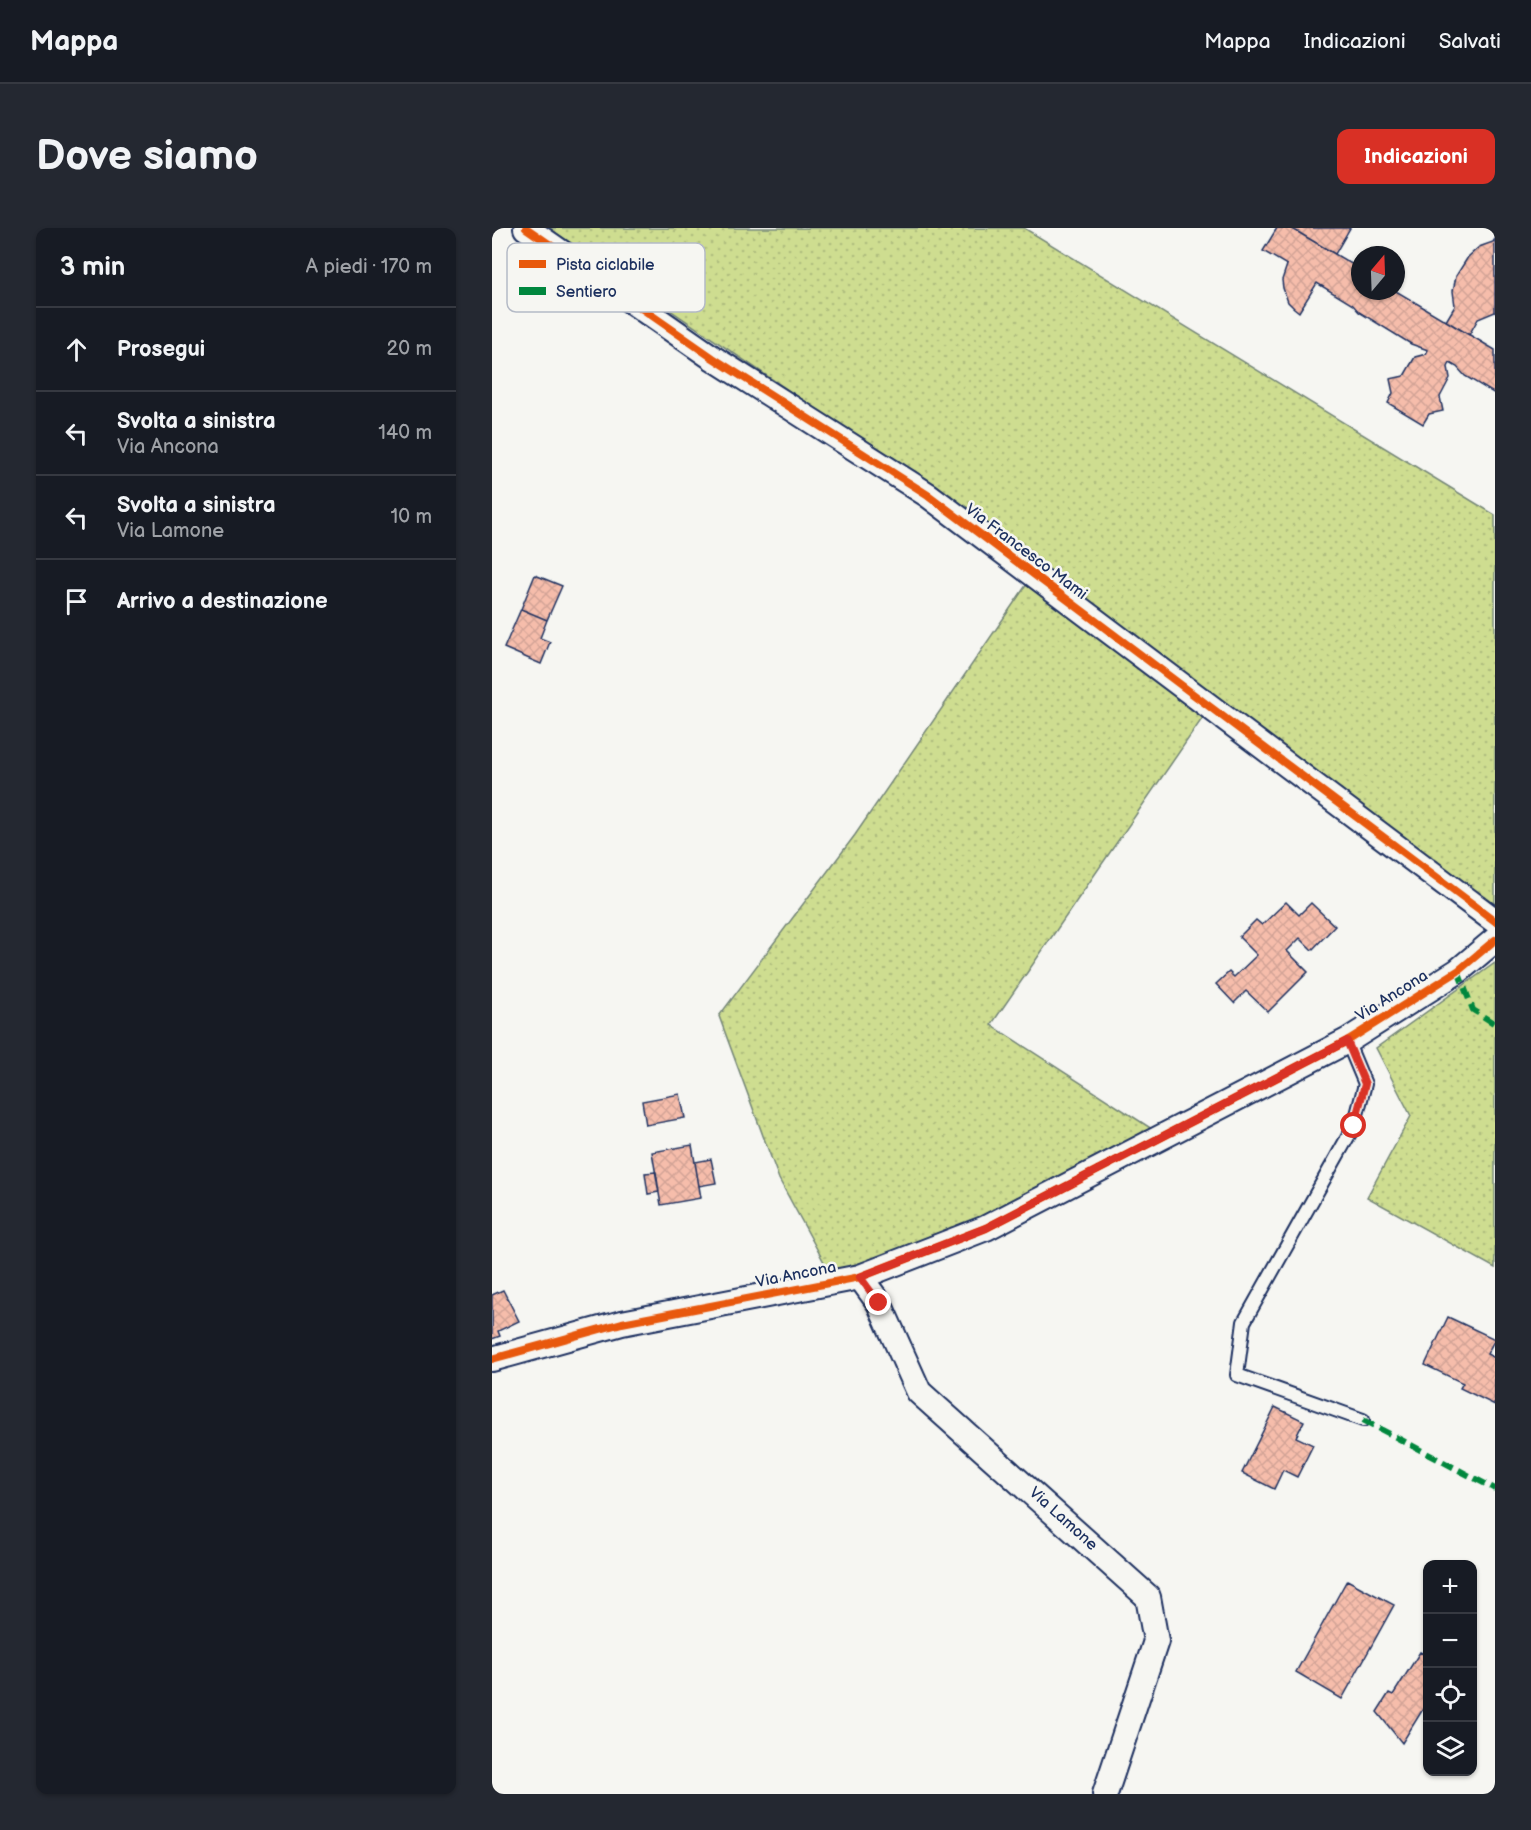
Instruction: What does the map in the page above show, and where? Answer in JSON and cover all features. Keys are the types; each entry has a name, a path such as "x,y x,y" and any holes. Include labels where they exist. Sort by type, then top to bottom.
{"street":[{"name":"Via Francesco Mami","path":"525,228 547,243"},
{"name":"Via Francesco Mami","path":"646,312 713,358 928,495 1495,921"},
{"name":"Via Ancona","path":"492,1359 622,1323 860,1277 986,1228 1347,1041 1458,970 1495,940"},
{"name":"Via Lamone","path":"860,1277 879,1303 919,1392 1148,1597 1156,1641 1105,1794"}],"lane":[{"path":"1347,1041 1365,1084 1354,1126 1244,1322 1238,1374 1363,1420"}],"green space":[{"path":"549,228 1024,228 1495,515 1495,904 1482,901 1018,546 673,312 705,312 705,243 571,243"},
{"path":"1029,581 1204,716 991,1025 1152,1129 978,1223 830,1273 779,1179 719,1016 855,835"},
{"path":"1495,963 1495,1268 1367,1197 1411,1116 1376,1048"}],"building":[{"path":"1277,228 1291,228 1351,264 1351,300 1405,300 1405,296 1495,350 1495,394 1465,376 1450,363 1448,367 1450,378 1440,397 1443,411 1429,414 1423,424 1388,403 1393,393 1390,379 1404,376 1415,357 1426,354 1428,350 1411,344 1317,283 1299,312 1288,302 1283,288 1282,280 1287,265 1263,251"},
{"path":"1291,228 1350,228 1335,254"},
{"path":"1495,239 1495,312 1478,319 1469,335 1446,321 1455,306 1453,291 1456,276 1468,257 1479,247"},
{"path":"535,575 562,586 547,620 521,609"},
{"path":"521,609 547,620 540,638 550,642 541,664 504,648"},
{"path":"1286,902 1299,915 1311,903 1335,926 1312,950 1300,938 1287,951 1308,972 1268,1012 1246,991 1234,1003 1216,984 1229,972 1234,977 1257,955 1239,937 1256,920 1262,925"},
{"path":"680,1094 685,1118 646,1125 642,1101"},
{"path":"692,1145 701,1198 661,1205 652,1152"},
{"path":"711,1159 716,1183 699,1186 695,1162"},
{"path":"656,1172 659,1192 648,1194 645,1173"},
{"path":"503,1290 519,1321 498,1331 500,1336 492,1339 492,1295"},
{"path":"1448,1317 1495,1339 1487,1354 1495,1358 1495,1405 1460,1388 1463,1383 1425,1365"},
{"path":"1275,1407 1304,1421 1296,1437 1313,1445 1297,1477 1283,1470 1274,1489 1242,1473"},
{"path":"1347,1580 1394,1605 1342,1699 1296,1672"},
{"path":"1420,1652 1423,1654 1423,1709 1402,1743 1377,1712 1389,1693 1393,1695"}],"marked path":[{"path":"1458,971 1473,1010 1495,1024"},
{"path":"1363,1420 1495,1489"}],"cycle path":[{"path":"526,228 548,243"},
{"path":"647,312 713,358 928,495 1495,921"},
{"path":"492,1359 622,1323 860,1277 986,1228 1347,1041 1458,971 1495,940"}],"route":[{"path":"879,1303 860,1277 986,1228 1347,1041 1365,1084 1354,1126"}]}
